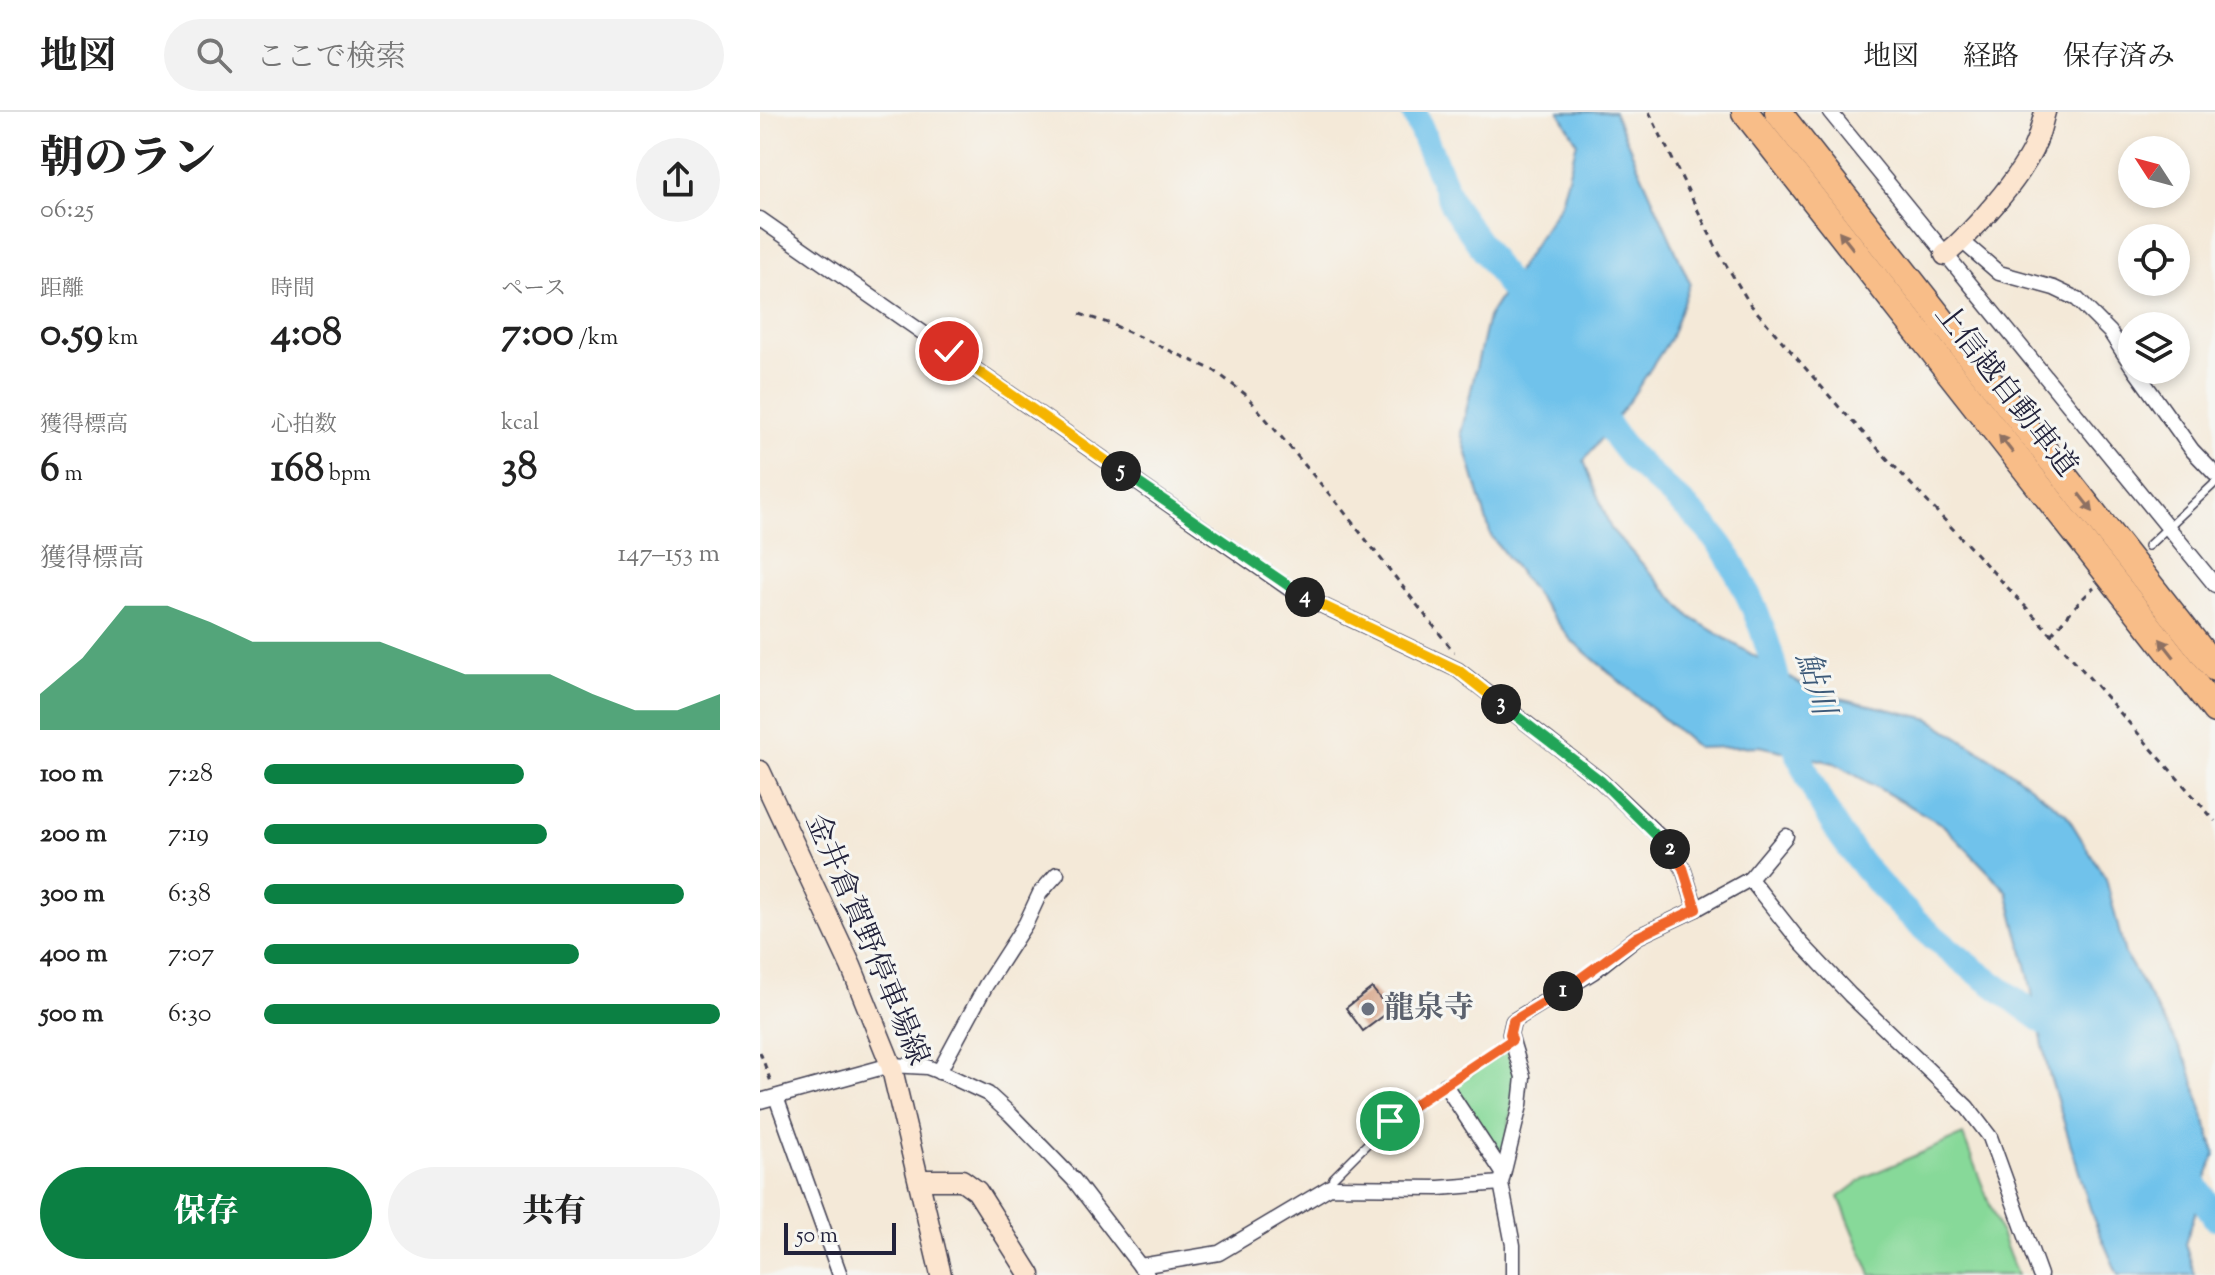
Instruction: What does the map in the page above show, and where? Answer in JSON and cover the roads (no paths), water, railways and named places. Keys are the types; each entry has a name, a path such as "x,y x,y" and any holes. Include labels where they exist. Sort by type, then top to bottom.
{"highway":[{"name":"上信越自動車道","path":"1745,112 2215,710"},
{"name":"上信越自動車道","path":"1778,112 2215,668"}],"main road":[{"path":"1945,255 1962,241 2014,179 2035,145 2045,112"},
{"name":"金井倉賀野停車場線","path":"760,771 851,966 891,1065 941,1275"},
{"path":"919,1180 962,1180 977,1191 1030,1275"}],"street":[{"path":"1830,112 2215,585"},
{"path":"760,219 1294,592 1458,670 1601,781 1660,837 1683,868 1696,909"},
{"path":"1962,241 1999,273 2054,288 2077,299 2110,332 2118,345"},
{"path":"2145,384 2192,450 2215,474"},
{"path":"1502,1178 1520,1105 1523,1077 1510,1034 1513,1021 1593,972 1637,937 1750,879 1786,836"},
{"path":"939,1072 986,985 1026,923 1040,893 1057,874"},
{"path":"1750,879 1801,943 1850,995 1967,1107 1990,1137 2040,1275"},
{"path":"760,1101 891,1065 927,1067 939,1072 988,1094 1010,1114 1074,1180 1143,1270 1219,1253 1330,1187 1439,1188 1502,1178"},
{"path":"1445,1085 1502,1178 1513,1245 1513,1275"},
{"path":"776,1097 840,1275"}],"lane":[{"path":"2148,546 2215,483"},
{"path":"1330,1187 1333,1178 1390,1121 1512,1040"}],"water":[{"path":"1559,112 1614,112 1690,283 1670,339 1584,461 1611,529 1690,617 1814,692 1930,719 2006,768 2066,814 2106,879 2125,954 2188,1063 2215,1153 2185,1244 2195,1275 2118,1275 2093,1218 2048,1070 2007,891 1943,825 1834,763 1760,746 1698,748 1571,640 1491,536 1461,433 1488,317 1561,203 1577,142"}],"waterway":[{"name":"鮎川","path":"1414,112 1453,206 1528,312"},
{"name":"鮎川","path":"1590,399 1627,451 1707,528 1733,565 1766,640 1800,757 1821,803 1847,845 1877,882 1947,948 2066,1037"},
{"name":"鮎川","path":"2183,1166 2215,1217"}],"place":[{"name":"龍泉寺","path":"1368,1009"}]}
